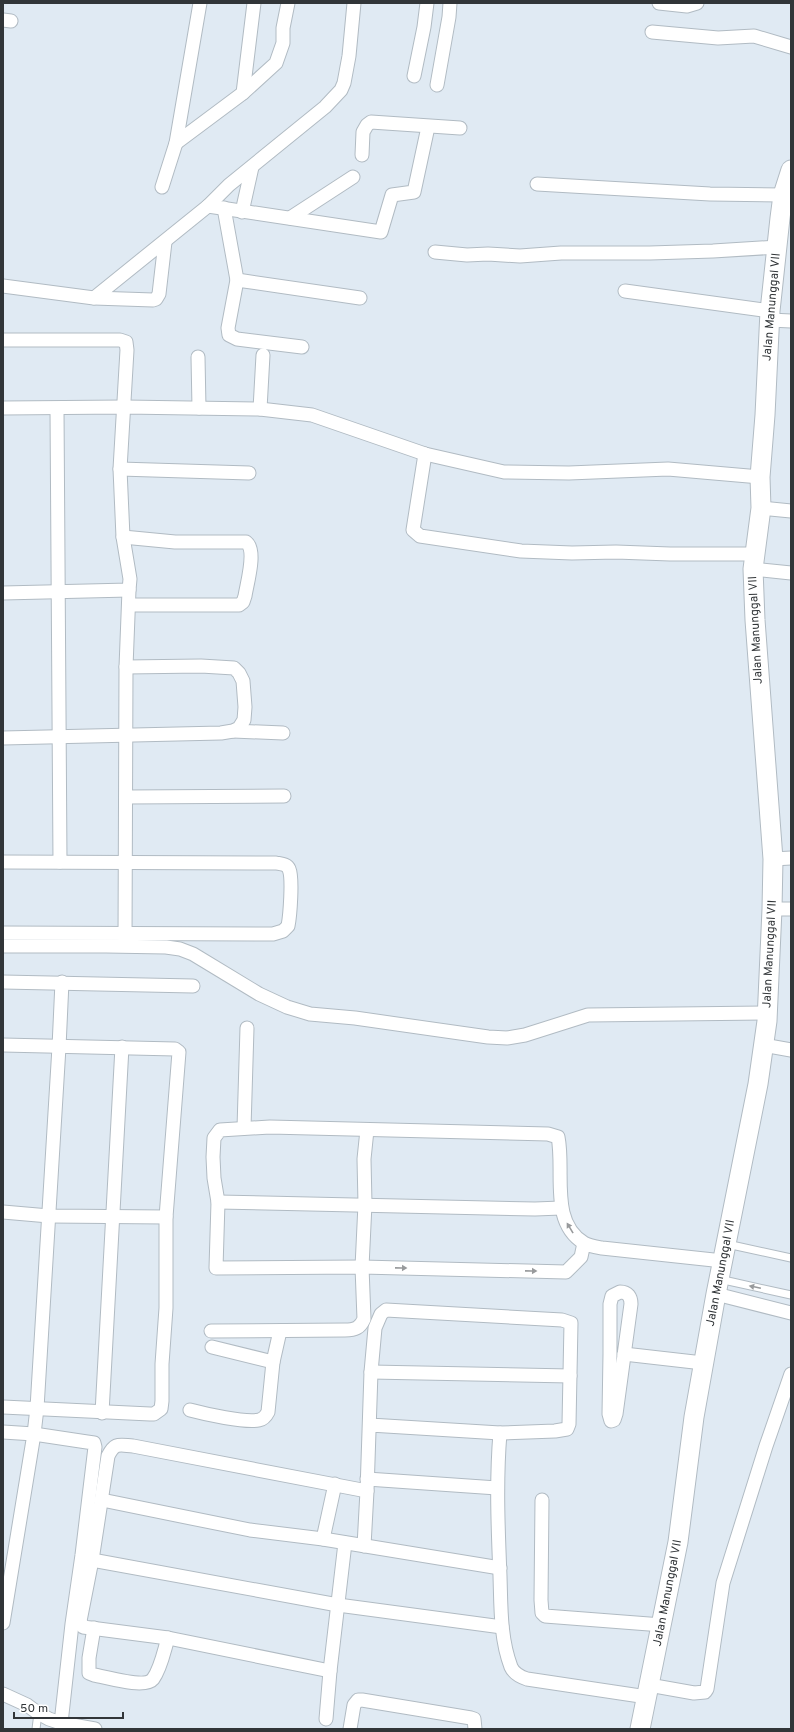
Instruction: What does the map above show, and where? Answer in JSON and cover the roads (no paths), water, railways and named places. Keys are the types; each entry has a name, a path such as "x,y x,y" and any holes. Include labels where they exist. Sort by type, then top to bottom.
{"street":[{"path":"162,187 176,143 200,3"},
{"path":"244,93 254,3"},
{"path":"176,143 244,93 276,63 283,44 283,28 288,3"},
{"path":"94,298 208,206 229,185 325,107 341,90 344,83 349,56 354,3"},
{"path":"414,76 424,27 427,3"},
{"path":"438,85 450,3"},
{"path":"659,3 687,6 697,3"},
{"path":"652,32 718,38 754,36 791,47"},
{"path":"362,155 363,132 367,125 371,122 460,128"},
{"path":"208,206 381,232 392,195 414,192 428,127"},
{"path":"242,212 252,167"},
{"name":"Jalan Manunggal VII","path":"640,1729 678,1542 694,1417 758,1084 767,1013 772,909 782,858 755,628 754,561 761,508 760,478 770,315 783,195 791,170"},
{"path":"290,218 353,177"},
{"path":"537,184 710,194 783,195"},
{"path":"224,208 237,280 228,328 229,335 237,339 302,348"},
{"path":"3,286 94,298 156,299 159,294 165,242"},
{"path":"435,252 467,255 488,254 520,256 561,253 713,251 778,247"},
{"path":"237,280 360,298"},
{"path":"625,291 770,315 791,321"},
{"path":"3,340 120,340 126,342 125,407 120,468 123,537 130,579 126,667 125,946"},
{"path":"260,409 262,355"},
{"path":"198,357 199,408"},
{"path":"3,408 57,409 125,407 260,409 312,415 425,454 514,473 597,473 668,469 760,478"},
{"path":"57,409 60,592 60,862"},
{"path":"425,454 413,530 420,536 521,551 670,554 754,561 791,573"},
{"path":"120,468 249,473"},
{"path":"761,508 791,511"},
{"path":"123,537 175,542 246,542 250,545 252,553 246,596 243,602 239,604 130,605"},
{"path":"3,593 129,590"},
{"path":"126,667 201,666 234,668 239,673 243,681 245,707 244,720 239,728 233,731"},
{"path":"3,738 126,737 221,733 233,731 283,733"},
{"path":"126,797 284,796"},
{"path":"3,862 276,863 285,865 289,869 290,878 288,926 283,932 273,934 3,933"},
{"path":"772,909 791,909"},
{"path":"3,946 125,946 166,947 180,949 193,954 259,994 287,1007 310,1014 355,1018 488,1037 507,1038 525,1035 588,1016 767,1013"},
{"path":"3,982 62,982 193,986"},
{"path":"3,1622 37,1408 62,982"},
{"path":"244,1128 247,1028"},
{"path":"3,1045 175,1049 179,1052 166,1217 166,1308 163,1327 162,1406 158,1412 150,1414 102,1413 3,1407"},
{"path":"763,1045 791,1050"},
{"path":"102,1413 122,1047"},
{"path":"584,1243 581,1257 566,1272 362,1267 216,1268 218,1202 214,1178 214,1138 220,1130 270,1127 554,1135 558,1137 560,1149 561,1208 570,1230 584,1243 602,1248 725,1252"},
{"path":"211,1331 353,1330 361,1326 364,1319 362,1267 365,1204 364,1159 367,1130"},
{"path":"218,1202 365,1204 527,1209 561,1208"},
{"path":"3,1212 48,1216 166,1217"},
{"path":"718,1287 791,1313"},
{"path":"620,1292 627,1293 631,1301 624,1354 616,1414 614,1420 612,1421 609,1414 610,1304 612,1296 620,1292"},
{"path":"364,1546 371,1372 375,1328 381,1314 386,1310 562,1320 571,1323 569,1424 567,1429 555,1431 500,1433 370,1425"},
{"path":"190,1410 251,1421 264,1419 268,1412 273,1362 280,1331"},
{"path":"212,1347 273,1362"},
{"path":"624,1354 704,1363"},
{"path":"371,1372 570,1376"},
{"path":"500,1433 497,1488 502,1627 512,1668 518,1676 528,1679 648,1691 705,1692 707,1689 723,1583 766,1446 791,1374"},
{"path":"3,1432 34,1434 94,1443 95,1447 72,1624 61,1724"},
{"path":"330,1671 168,1638 83,1626 80,1621 92,1560 108,1456 112,1448 118,1445 133,1446 334,1484 497,1488"},
{"path":"323,1539 334,1484"},
{"path":"102,1500 250,1530 323,1539 500,1568"},
{"path":"542,1500 541,1608 545,1616 662,1625"},
{"path":"326,1719 345,1543"},
{"path":"92,1560 338,1605 502,1627"},
{"path":"94,1628 89,1658 89,1673 138,1683 147,1683 152,1680 157,1673 168,1638"},
{"path":"3,1694 27,1705 38,1714 61,1724 95,1729"},
{"path":"350,1729 354,1705 358,1700 362,1700 471,1718 474,1719 475,1729"}],"lane":[{"path":"725,1252 791,1258"},
{"path":"718,1287 791,1295"},
{"path":"36,1729 38,1714"}]}
